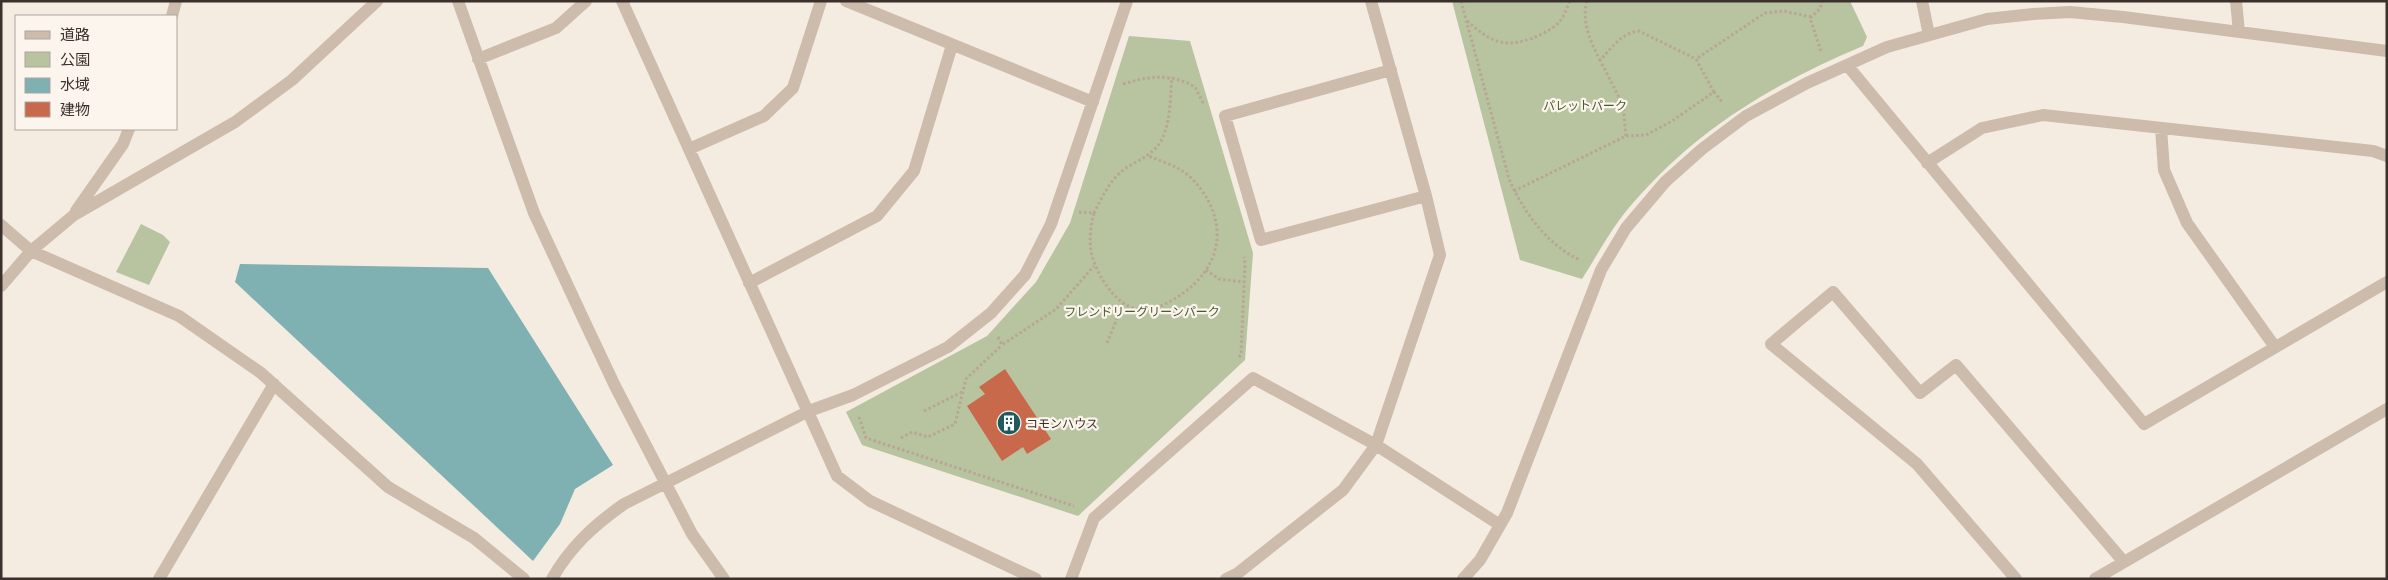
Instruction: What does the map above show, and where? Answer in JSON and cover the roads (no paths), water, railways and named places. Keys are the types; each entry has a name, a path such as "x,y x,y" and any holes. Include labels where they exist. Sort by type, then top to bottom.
{"street":[{"path":"172,15 176,1"},
{"path":"1,286 31,251 74,215 235,122 292,80 377,1"},
{"path":"458,1 534,213 615,386 692,534 724,579"},
{"path":"478,59 556,28 586,1"},
{"path":"622,1 749,284 838,476 870,501 1036,579"},
{"path":"689,149 764,116 793,88 821,1"},
{"path":"846,1 952,45 1095,97"},
{"path":"552,579 574,545 598,523 624,504 809,411 853,395 948,347 987,316 1025,275 1056,209 1127,1"},
{"path":"1226,579 1238,573 1343,490 1376,445 1440,255 1426,196 1371,1"},
{"path":"1922,1 1929,35"},
{"path":"2236,1 2239,32"},
{"path":"1462,579 1480,560 1500,525 1526,466 1601,270 1626,228 1665,182 1702,149 1738,121 1828,73 1887,47 1987,19 2070,7 2123,16 2387,51"},
{"path":"749,284 877,216 914,171 952,45"},
{"path":"1847,65 2144,424 2387,282"},
{"path":"1390,70 1225,116 1261,240 1426,196"},
{"path":"1928,163 1982,128 2043,115 2374,151 2387,156"},
{"path":"2161,128 2164,170 2187,223 2275,347"},
{"path":"74,215 123,144 129,130"},
{"path":"1,225 31,251 179,316 274,384 388,487 474,538 524,579"},
{"path":"2016,579 1917,464 1771,344 1833,292 1920,393 1956,365 2123,561"},
{"path":"1071,579 1094,518 1253,378 1376,445 1500,525"},
{"path":"159,579 274,384"},
{"path":"2095,579 2123,561 2387,410"}],"water":[{"path":"240,264 488,268 613,465 575,489 560,524 533,561 235,282"}],"place":[{"name":"コモンハウス","path":"1009,423"}],"park label":[{"name":"パレットパーク","path":"1585,105"},
{"name":"フレンドリーグリーンパーク","path":"1142,311"}]}
